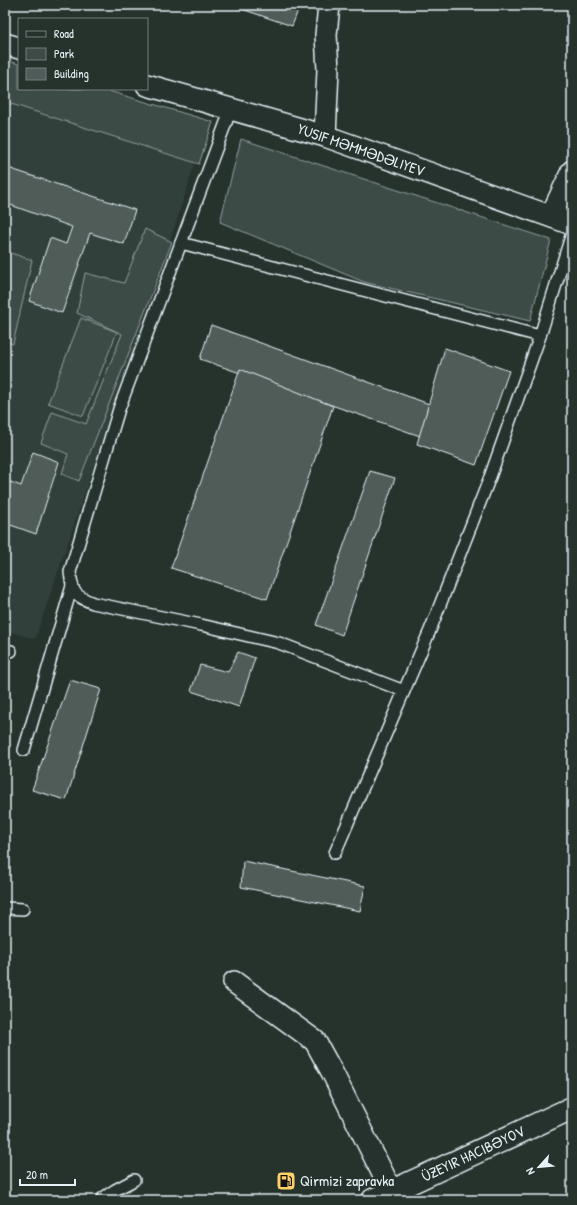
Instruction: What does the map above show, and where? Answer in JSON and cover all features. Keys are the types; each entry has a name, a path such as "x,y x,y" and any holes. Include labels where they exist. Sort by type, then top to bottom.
{"main road":[{"path":"380,1198 572,1108"}],"street":[{"path":"325,136 328,70 326,35 329,5"},
{"path":"5,44 18,48"},
{"name":"YUSIF MƏMMƏDƏLIYEV","path":"148,85 325,136 572,224"},
{"path":"551,216 572,171"},
{"path":"234,982 315,1041 332,1072 380,1198"}],"lane":[{"path":"231,109 119,409 70,572 72,586 78,597 93,603 279,643 404,691"},
{"path":"335,853 431,628 490,477 540,336 572,233"},
{"path":"181,243 540,336"},
{"path":"24,750 72,586"},
{"path":"5,908 23,909"},
{"path":"103,1200 103,1198 115,1190 134,1180"}],"shaded area":[{"path":"5,102 195,163 159,275 35,639 5,630"}],"green space":[{"path":"5,60 18,64 18,90 105,90 213,122 199,164 5,102"},
{"path":"241,139 551,240 530,321 364,282 220,222"},
{"path":"145,229 172,242 79,481 62,474 68,454 41,443 52,412 86,424 122,334 77,313 85,273 124,283"},
{"path":"5,251 32,260 13,344 5,341"},
{"path":"81,318 117,332 83,416 48,403"}],"building":[{"path":"230,5 300,5 292,26"},
{"path":"5,167 135,210 124,244 90,233 62,313 29,301 50,238 66,244 72,227 5,203"},
{"path":"211,325 429,404 420,436 200,359"},
{"path":"445,348 509,371 476,465 417,444"},
{"path":"240,369 333,406 267,599 171,568"},
{"path":"33,452 59,462 36,534 5,523 5,480 21,486"},
{"path":"370,471 395,478 342,635 316,625"},
{"path":"238,652 255,658 239,707 191,691 200,665 228,672"},
{"path":"70,680 101,689 66,800 32,790"},
{"path":"243,861 365,886 360,911 241,887"}],"place":[{"name":"Qirmizi zapravka","path":"286,1181"}]}
